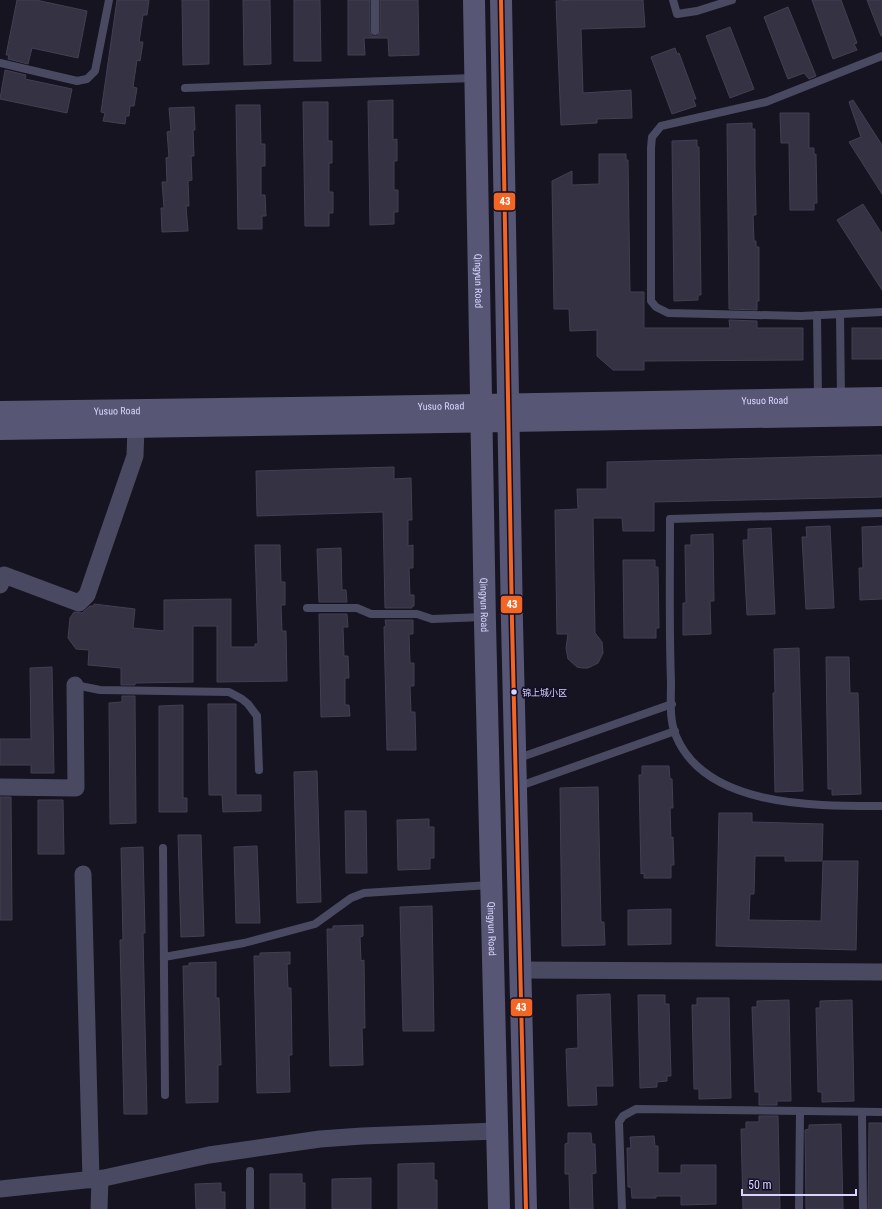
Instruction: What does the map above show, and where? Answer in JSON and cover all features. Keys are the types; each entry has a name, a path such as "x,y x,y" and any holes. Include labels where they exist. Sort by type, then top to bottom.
{"main road":[{"name":"Qingyun Road","path":"474,0 485,617 499,1209"},
{"path":"501,0 515,760 526,1209"},
{"name":"Yusuo Road","path":"0,429 136,427 508,413 818,399 882,398"},
{"name":"Yusuo Road","path":"0,412 481,414"},
{"name":"Yusuo Road","path":"508,413 882,415"}],"street":[{"path":"0,585 4,575 79,603 87,595 135,456 136,427"},
{"path":"0,787 76,788 75,685"},
{"path":"83,874 95,1180 99,1209"},
{"path":"520,970 882,972"},
{"path":"0,1189 95,1180 209,1155 298,1142 362,1136 497,1131"}],"lane":[{"path":"0,63 76,81 87,79 95,71 109,0"},
{"path":"375,0 376,31"},
{"path":"673,0 677,14 697,11 732,0"},
{"path":"882,56 766,102 661,126 656,131 651,143 651,301 656,307 668,313 708,315 817,315 882,312"},
{"path":"185,88 475,78"},
{"path":"840,314 841,399"},
{"path":"817,315 818,399"},
{"path":"882,513 670,519 669,646 672,725 681,746 702,771 721,783 770,799 827,804 882,806"},
{"path":"306,608 357,608 371,614 417,614 432,619 485,617"},
{"path":"75,685 100,690 230,692 248,704 257,716 259,770"},
{"path":"515,760 672,704"},
{"path":"516,788 674,731"},
{"path":"163,848 165,1095"},
{"path":"164,957 244,942 315,924 351,898 364,893 491,885"},
{"path":"622,1209 619,1122 623,1116 636,1109 882,1112"},
{"path":"800,1111 800,1209"},
{"path":"862,1112 863,1209"},
{"path":"250,1170 250,1209"}],"building":[{"path":"17,0 36,0 87,11 78,58 32,48 28,64 8,59 9,55 6,55"},
{"path":"117,0 149,0 147,15 143,15 139,42 143,42 140,61 137,60 133,87 137,88 134,106 130,106 129,116 126,116 125,124 103,121 105,113 101,112"},
{"path":"182,0 209,0 209,64 183,65"},
{"path":"243,0 270,0 271,64 244,65"},
{"path":"294,0 320,0 321,61 294,61"},
{"path":"348,0 370,0 370,31 372,36 378,36 380,31 380,0 418,0 419,55 389,56 388,38 364,38 365,55 348,55"},
{"path":"643,0 645,27 581,29 583,93 631,90 632,118 597,119 597,123 561,125 556,1"},
{"path":"812,0 841,0 857,43 854,44 857,50 833,59"},
{"path":"867,0 882,0 882,36 881,36"},
{"path":"788,7 816,76 809,79 804,73 788,79 764,17"},
{"path":"730,27 754,89 730,98 706,36"},
{"path":"675,48 677,54 679,53 696,99 693,99 696,106 672,114 651,57"},
{"path":"5,70 26,75 25,79 72,89 67,113 0,99"},
{"path":"393,100 393,140 397,139 397,161 394,161 394,190 398,190 398,212 394,212 394,224 370,225 368,101"},
{"path":"853,100 882,145 882,194 849,142 861,137 849,102"},
{"path":"303,102 328,102 328,141 332,141 332,163 329,163 329,192 333,192 333,213 329,213 329,226 305,226"},
{"path":"236,105 260,105 261,144 265,144 265,166 261,166 261,195 265,195 266,216 262,216 262,229 238,229"},
{"path":"194,107 194,156 191,156 192,180 188,181 189,206 186,206 188,231 162,232 161,208 164,208 162,182 167,182 166,158 169,157 167,132 171,131 169,108"},
{"path":"780,113 809,113 809,148 814,148 814,155 816,154 817,203 814,203 814,210 790,210 789,143 781,143"},
{"path":"752,123 752,129 755,129 756,215 753,215 754,241 756,241 756,247 759,247 759,301 757,301 757,310 729,309 727,124"},
{"path":"697,140 697,147 699,147 701,295 698,295 698,300 674,301 672,141"},
{"path":"599,154 626,154 626,160 628,160 630,292 644,292 644,328 730,328 729,320 757,321 757,328 803,328 803,360 644,361 644,370 613,370 597,356 597,330 570,331 569,309 554,309 552,181 572,171 572,185 599,184"},
{"path":"863,204 882,234 882,290 837,220"},
{"path":"852,328 882,328 882,359 852,359"},
{"path":"882,455 882,497 654,502 654,531 623,531 622,518 593,518 595,633 602,642 603,653 598,663 588,668 577,667 568,659 566,648 568,634 557,634 555,510 578,509 577,489 607,489 607,462"},
{"path":"394,467 394,479 411,478 412,520 408,520 408,546 413,545 413,568 409,568 410,595 414,595 414,606 412,606 412,608 385,608 383,512 257,516 256,471"},
{"path":"830,526 834,608 806,609 802,537 807,537 806,527"},
{"path":"882,526 882,599 860,600 859,568 863,568 862,527"},
{"path":"771,528 775,614 747,615 743,540 748,540 748,529"},
{"path":"713,534 714,601 710,601 711,634 683,635 683,603 686,603 685,545 691,545 691,535"},
{"path":"255,545 280,545 281,582 285,582 285,605 281,605 282,631 286,631 287,681 217,682 217,626 193,626 193,682 135,683 135,685 121,685 121,668 88,665 89,650 76,649 68,638 70,618 74,612 82,613 90,606 94,606 94,604 135,609 133,628 164,631 164,600 231,599 231,647 255,647 255,644 258,644"},
{"path":"341,548 342,590 346,590 347,602 319,602 317,549"},
{"path":"623,560 655,560 655,567 658,567 659,628 656,628 656,638 624,638"},
{"path":"319,614 347,614 348,627 343,627 344,656 348,656 349,678 345,678 345,705 349,705 350,716 321,717"},
{"path":"385,620 413,620 413,634 409,634 410,663 414,663 414,686 410,686 411,712 415,712 416,750 387,750"},
{"path":"799,648 803,791 775,792 773,693 775,693 774,649"},
{"path":"826,657 849,657 850,693 858,693 861,794 832,795 832,789 828,789"},
{"path":"52,667 54,773 31,773 31,765 0,765 0,739 31,739 30,668"},
{"path":"122,696 135,696 136,823 110,824 109,703 122,702"},
{"path":"208,704 236,704 236,795 261,795 261,811 223,812 222,795 209,795"},
{"path":"183,705 183,798 187,798 187,812 159,812 159,706"},
{"path":"642,766 669,766 670,779 672,779 673,808 670,808 674,865 671,865 671,878 644,878 644,873 641,874 639,775 642,775"},
{"path":"317,771 321,902 297,903 294,772"},
{"path":"598,787 601,922 604,922 605,945 562,946 560,788"},
{"path":"0,797 11,797 12,920 0,920"},
{"path":"38,800 63,800 64,854 38,854"},
{"path":"345,811 366,811 367,873 346,873"},
{"path":"719,813 752,813 752,822 823,824 822,861 785,861 785,856 755,856 754,894 750,894 749,920 821,921 823,861 858,861 856,950 716,946"},
{"path":"429,819 429,827 434,827 434,858 430,858 430,869 398,870 397,820"},
{"path":"178,835 201,835 204,936 181,937"},
{"path":"257,846 260,923 236,923 234,847"},
{"path":"143,847 145,933 143,933 147,1114 124,1114 120,940 123,940 121,848"},
{"path":"432,906 434,1031 403,1031 400,907"},
{"path":"671,909 671,944 628,945 628,910"},
{"path":"363,925 363,936 360,937 361,961 364,960 365,1028 362,1028 363,1065 330,1066 327,929 333,929 333,926"},
{"path":"290,952 290,964 287,964 288,988 291,988 292,1055 289,1055 290,1092 257,1093 254,956 260,956 260,953"},
{"path":"216,962 216,998 219,998 221,1065 218,1065 218,1102 186,1103 183,966 189,966 189,963"},
{"path":"610,994 613,1086 596,1086 597,1105 568,1106 566,1049 578,1048 577,995"},
{"path":"638,995 665,995 665,1004 669,1004 671,1076 667,1076 667,1081 657,1082 657,1087 640,1088"},
{"path":"697,998 729,998 731,1098 699,1099 699,1089 694,1089 692,1005 697,1005"},
{"path":"789,1000 791,1101 777,1101 777,1105 759,1105 759,1092 755,1092 752,1007 757,1007 757,1001"},
{"path":"852,1000 854,1101 822,1102 822,1092 818,1092 816,1008 820,1008 820,1001"},
{"path":"759,1116 778,1116 780,1209 743,1209 741,1129 746,1129 746,1122 759,1122"},
{"path":"869,1123 882,1123 882,1209 868,1209"},
{"path":"841,1124 843,1209 806,1209 805,1130 809,1129 809,1125"},
{"path":"568,1133 591,1133 592,1144 595,1144 596,1173 592,1174 593,1209 570,1209 569,1174 565,1174 565,1144 568,1143"},
{"path":"654,1136 655,1146 658,1146 658,1173 681,1173 681,1165 716,1165 716,1204 681,1205 681,1196 632,1198 631,1187 628,1187 627,1148 631,1148 630,1137"},
{"path":"434,1163 434,1180 437,1180 437,1209 398,1209 398,1164"},
{"path":"270,1174 302,1174 302,1183 305,1183 305,1209 270,1209"},
{"path":"371,1178 371,1209 332,1209 332,1179"},
{"path":"221,1183 221,1192 225,1192 225,1209 196,1209 195,1184"}],"transit line":[{"name":"43","path":"501,0 512,622 526,1209"}],"place":[{"name":"锦上城小区","path":"514,692"}]}
